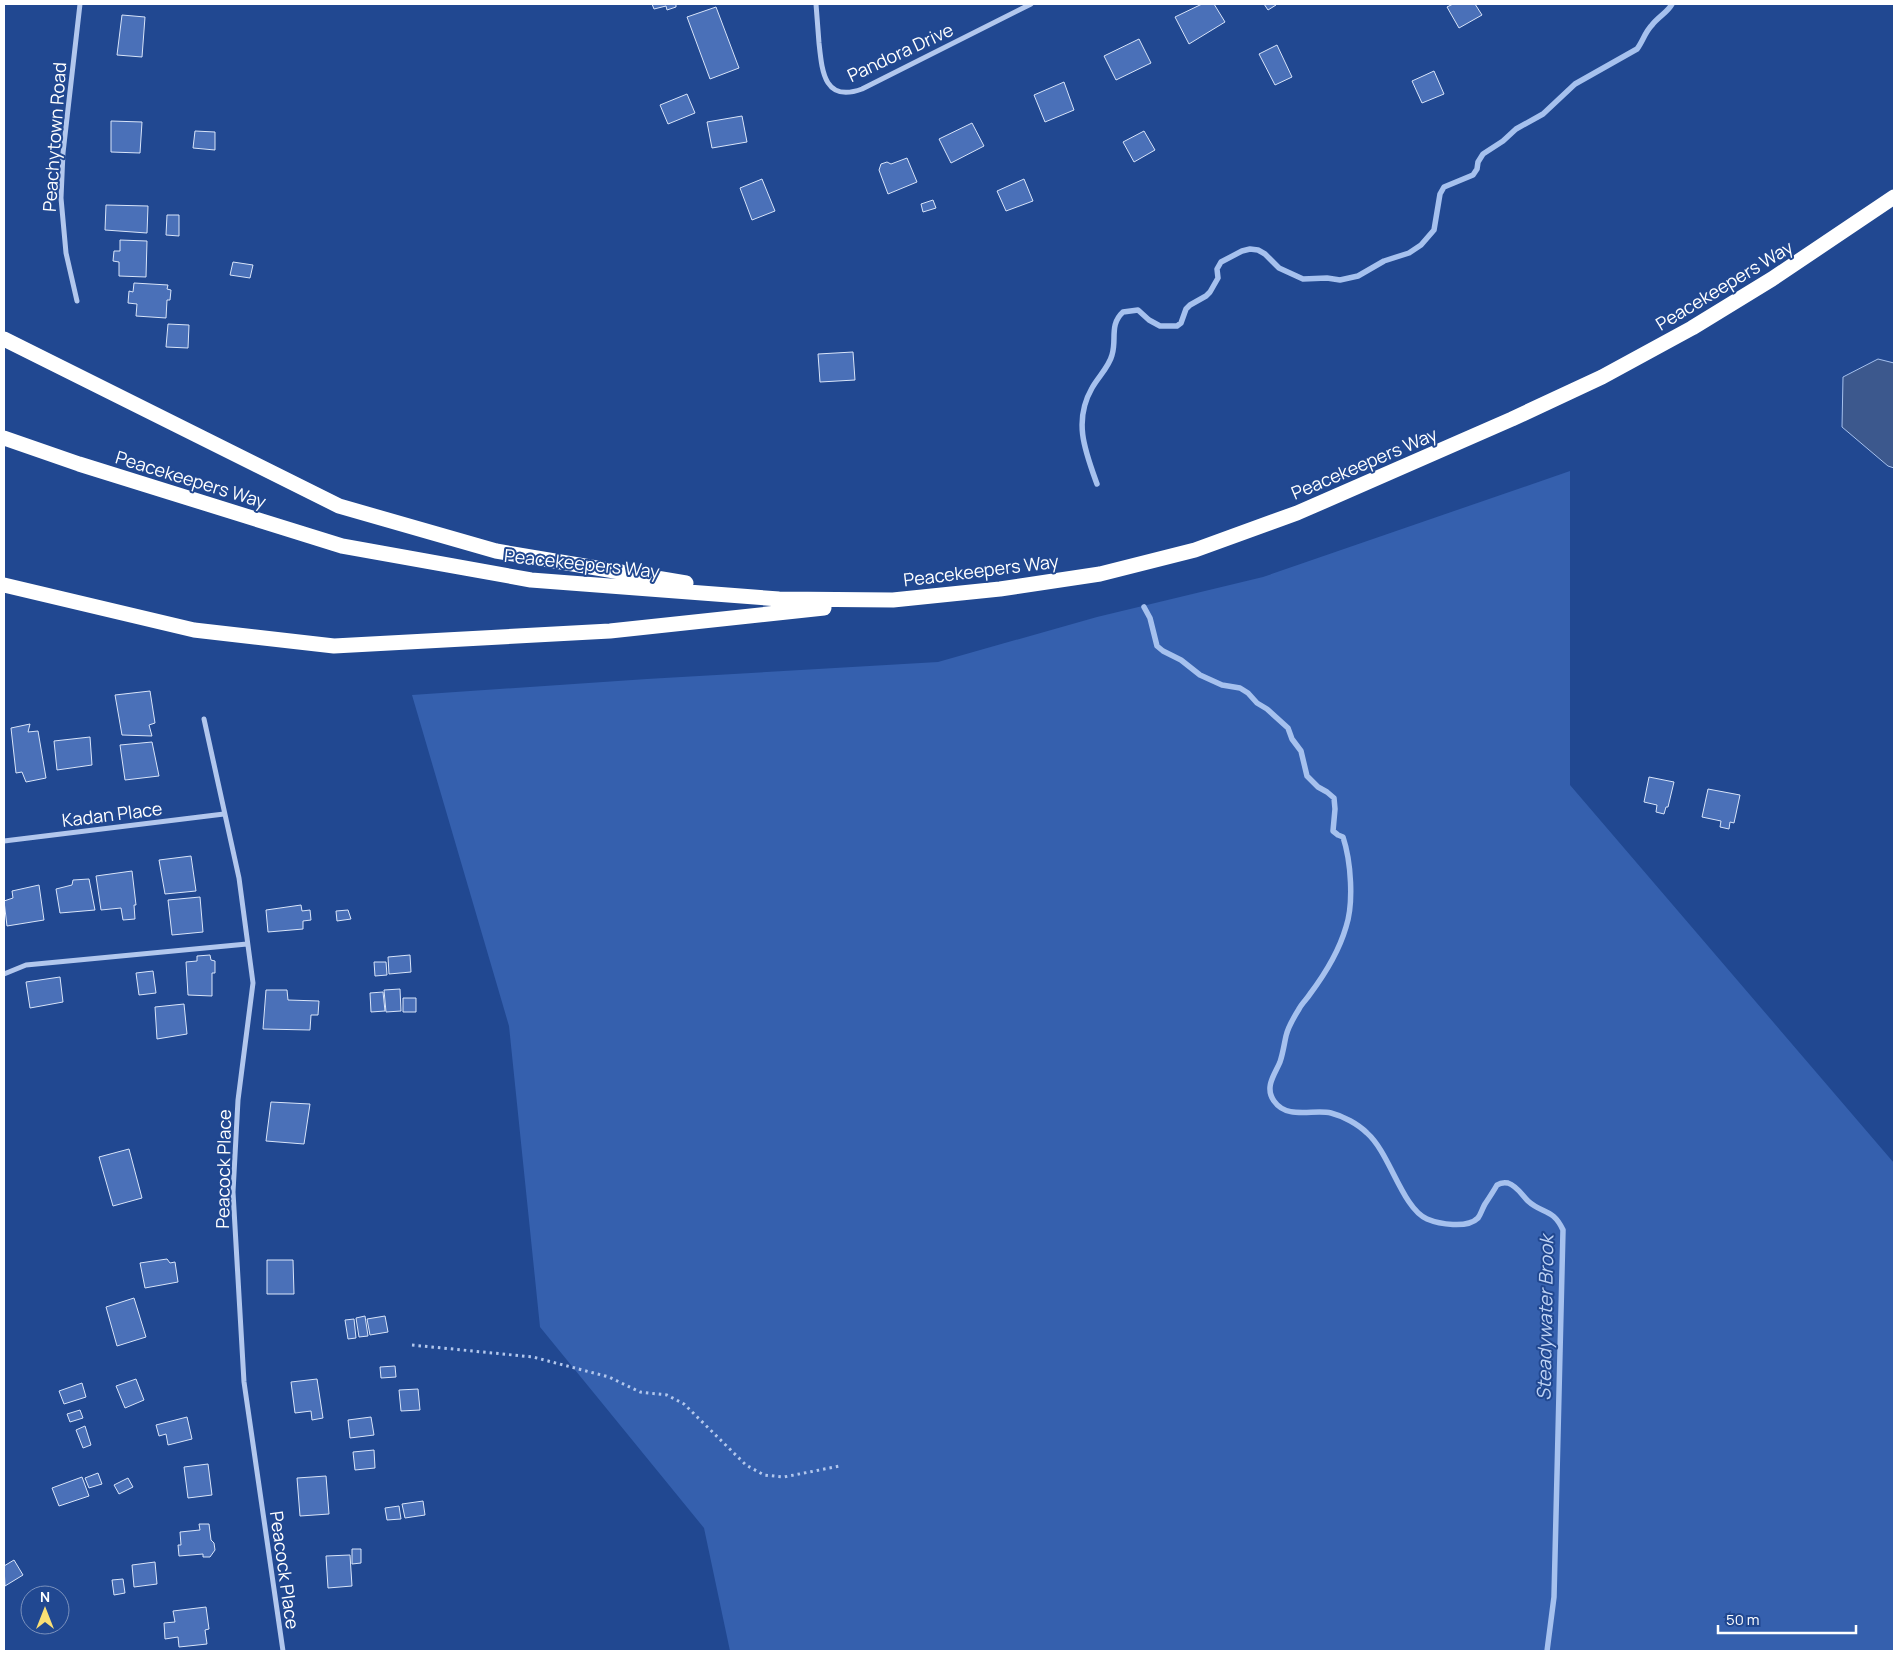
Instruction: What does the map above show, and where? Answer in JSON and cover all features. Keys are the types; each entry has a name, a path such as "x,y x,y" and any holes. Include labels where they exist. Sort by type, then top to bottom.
{"highway":[{"name":"Peacekeepers Way","path":"4,438 88,467 342,546 531,580 779,599 894,600 1000,589 1100,574 1195,550 1297,513 1512,419 1602,377 1685,332 1732,304 1894,198"},
{"path":"4,339 339,506 496,552 779,599"},
{"path":"4,585 194,630 334,646 610,631 894,600"}],"street":[{"name":"Peachytown Road","path":"77,301 63,234 61,198 63,153 80,4"},
{"name":"Pandora Drive","path":"816,4 824,78 834,89 848,93 878,82 1031,4"},
{"name":"Peacock Place","path":"204,719 239,878 253,983 238,1100 233,1192 244,1382 283,1651"},
{"name":"Kadan Place","path":"4,841 224,814"},
{"path":"4,974 26,966 247,944"}],"path":[{"path":"412,1345 533,1357 608,1377 640,1392 666,1395 684,1404 746,1465 764,1475 784,1477 840,1466"}],"shaded area":[{"path":"1878,359 1894,363 1894,468 1888,466 1842,427 1843,377"},
{"path":"1570,471 1570,785 1894,1163 1894,1651 730,1651 704,1528 540,1327 509,1026 412,695 938,662 1097,617 1263,577"}],"building":[{"path":"652,4 676,4 676,7 667,10 666,6 654,9"},
{"path":"1202,4 1214,4 1225,22 1189,44 1175,17"},
{"path":"1264,4 1276,4 1276,5 1268,10"},
{"path":"1453,4 1475,4 1482,15 1459,28 1447,7"},
{"path":"716,7 739,68 710,79 687,17"},
{"path":"122,15 145,17 142,57 117,55"},
{"path":"1139,39 1151,63 1116,80 1104,56"},
{"path":"1277,45 1292,77 1275,85 1259,54"},
{"path":"1434,71 1444,94 1422,103 1412,81"},
{"path":"1064,82 1074,110 1045,122 1034,95"},
{"path":"687,94 695,113 668,124 660,105"},
{"path":"742,116 747,142 712,148 707,122"},
{"path":"111,121 142,122 140,153 111,152"},
{"path":"972,123 984,146 951,163 939,139"},
{"path":"195,131 215,132 215,150 193,148"},
{"path":"1144,131 1155,150 1134,162 1123,142"},
{"path":"907,158 917,182 888,194 879,170 881,164 887,162 891,164"},
{"path":"762,179 775,211 752,220 740,188"},
{"path":"1024,179 1033,201 1006,211 997,191"},
{"path":"933,200 936,208 923,212 921,204"},
{"path":"106,205 148,206 147,233 105,230"},
{"path":"167,215 179,215 179,236 166,235"},
{"path":"120,240 147,241 146,277 119,276 119,262 113,261 114,251 120,251"},
{"path":"233,262 253,265 250,278 230,275"},
{"path":"134,283 168,285 167,289 171,290 170,300 167,300 166,318 136,316 137,304 128,303 129,291 133,292"},
{"path":"168,324 189,325 188,348 166,347"},
{"path":"853,352 855,380 820,382 818,354"},
{"path":"150,691 155,723 149,725 152,736 122,735 115,695"},
{"path":"30,724 28,732 38,731 46,778 26,782 22,772 16,773 11,728"},
{"path":"90,737 92,765 57,770 54,741"},
{"path":"152,742 159,776 125,780 120,745"},
{"path":"1649,777 1674,782 1668,807 1666,807 1664,814 1656,812 1657,805 1644,802"},
{"path":"1708,789 1740,795 1734,823 1730,822 1729,829 1720,827 1721,821 1702,817"},
{"path":"191,856 196,891 165,894 159,860"},
{"path":"132,871 136,905 134,905 135,919 123,920 121,908 101,910 96,876"},
{"path":"89,879 95,910 60,913 56,889 72,885 73,880"},
{"path":"39,885 44,920 7,926 4,901 13,898 12,891"},
{"path":"200,897 203,932 172,935 168,900"},
{"path":"301,905 302,911 310,910 311,920 303,921 303,929 268,932 266,910"},
{"path":"348,910 351,919 337,921 336,911"},
{"path":"210,955 211,960 215,961 215,973 212,973 212,996 188,995 186,962 197,961 197,956"},
{"path":"410,955 411,972 389,974 388,957"},
{"path":"374,962 386,962 387,975 375,976"},
{"path":"153,971 156,993 139,995 136,973"},
{"path":"60,977 63,1002 30,1008 26,982"},
{"path":"400,989 401,1011 386,1012 384,990"},
{"path":"266,990 287,990 288,1000 319,1001 318,1015 311,1015 310,1030 263,1029"},
{"path":"383,992 385,1011 371,1012 370,993"},
{"path":"403,998 416,998 416,1012 403,1012"},
{"path":"184,1004 187,1034 157,1039 155,1007"},
{"path":"271,1102 310,1104 304,1144 266,1141"},
{"path":"129,1149 142,1198 113,1206 99,1157"},
{"path":"167,1259 170,1263 175,1262 178,1282 145,1288 140,1263"},
{"path":"267,1260 293,1260 294,1294 267,1294"},
{"path":"134,1298 146,1337 117,1346 106,1307"},
{"path":"365,1316 368,1336 359,1337 356,1318"},
{"path":"385,1316 388,1332 370,1335 367,1319"},
{"path":"354,1319 356,1338 348,1339 345,1320"},
{"path":"395,1366 396,1377 381,1378 380,1367"},
{"path":"136,1379 144,1400 125,1408 116,1386"},
{"path":"317,1379 323,1418 312,1420 311,1411 295,1413 291,1382"},
{"path":"82,1383 86,1397 64,1404 59,1391"},
{"path":"418,1389 420,1410 401,1411 399,1390"},
{"path":"80,1410 83,1418 70,1422 67,1414"},
{"path":"187,1417 192,1439 168,1445 166,1434 159,1436 156,1425"},
{"path":"371,1417 374,1435 350,1438 348,1420"},
{"path":"85,1426 91,1445 83,1448 76,1430"},
{"path":"374,1450 375,1468 355,1470 353,1452"},
{"path":"208,1464 212,1495 188,1498 184,1467"},
{"path":"98,1473 102,1484 89,1488 85,1478"},
{"path":"326,1476 329,1514 300,1516 297,1478"},
{"path":"82,1477 89,1496 59,1506 52,1488"},
{"path":"128,1478 133,1487 119,1494 114,1485"},
{"path":"423,1501 425,1515 405,1518 402,1504"},
{"path":"399,1506 401,1519 387,1520 385,1508"},
{"path":"199,1524 209,1524 211,1540 214,1543 215,1550 210,1557 203,1557 203,1554 179,1556 178,1545 181,1545 180,1532 200,1530"},
{"path":"352,1549 361,1549 361,1563 352,1564"},
{"path":"350,1555 352,1586 328,1588 326,1556"},
{"path":"14,1560 23,1575 5,1586 4,1566"},
{"path":"155,1562 157,1584 134,1587 132,1565"},
{"path":"123,1579 125,1593 114,1595 112,1580"},
{"path":"206,1607 209,1629 205,1630 207,1644 179,1647 178,1637 165,1639 164,1623 175,1622 173,1611"}],"waterway":[{"name":"Steadywater Brook","path":"1097,484 1085,448 1082,424 1083,412 1092,388 1111,359 1116,322 1123,312 1138,310 1149,320 1160,326 1177,326 1181,323 1186,309 1210,292 1218,278 1217,269 1221,262 1250,249 1258,250 1265,254 1279,268 1303,279 1327,278 1340,280 1358,276 1384,261 1409,253 1421,245 1434,230 1440,194 1444,187 1473,175 1483,154 1503,141 1516,129 1543,114 1575,84 1637,49 1650,28 1672,4"},
{"name":"Steadywater Brook","path":"1144,607 1150,618 1157,646 1181,660 1200,675 1222,685 1240,688 1267,709 1288,728 1292,739 1301,751 1307,776 1318,787 1334,798 1333,831 1343,837 1350,870 1351,894 1348,917 1340,945 1331,962 1300,1007 1288,1029 1280,1062 1270,1086 1271,1096 1274,1101 1279,1107 1286,1110 1301,1113 1331,1113 1359,1126 1383,1153 1410,1204 1427,1219 1438,1223 1467,1224 1478,1218 1497,1185 1506,1183 1514,1186 1533,1205 1555,1218 1563,1230 1554,1597 1547,1651"}]}
